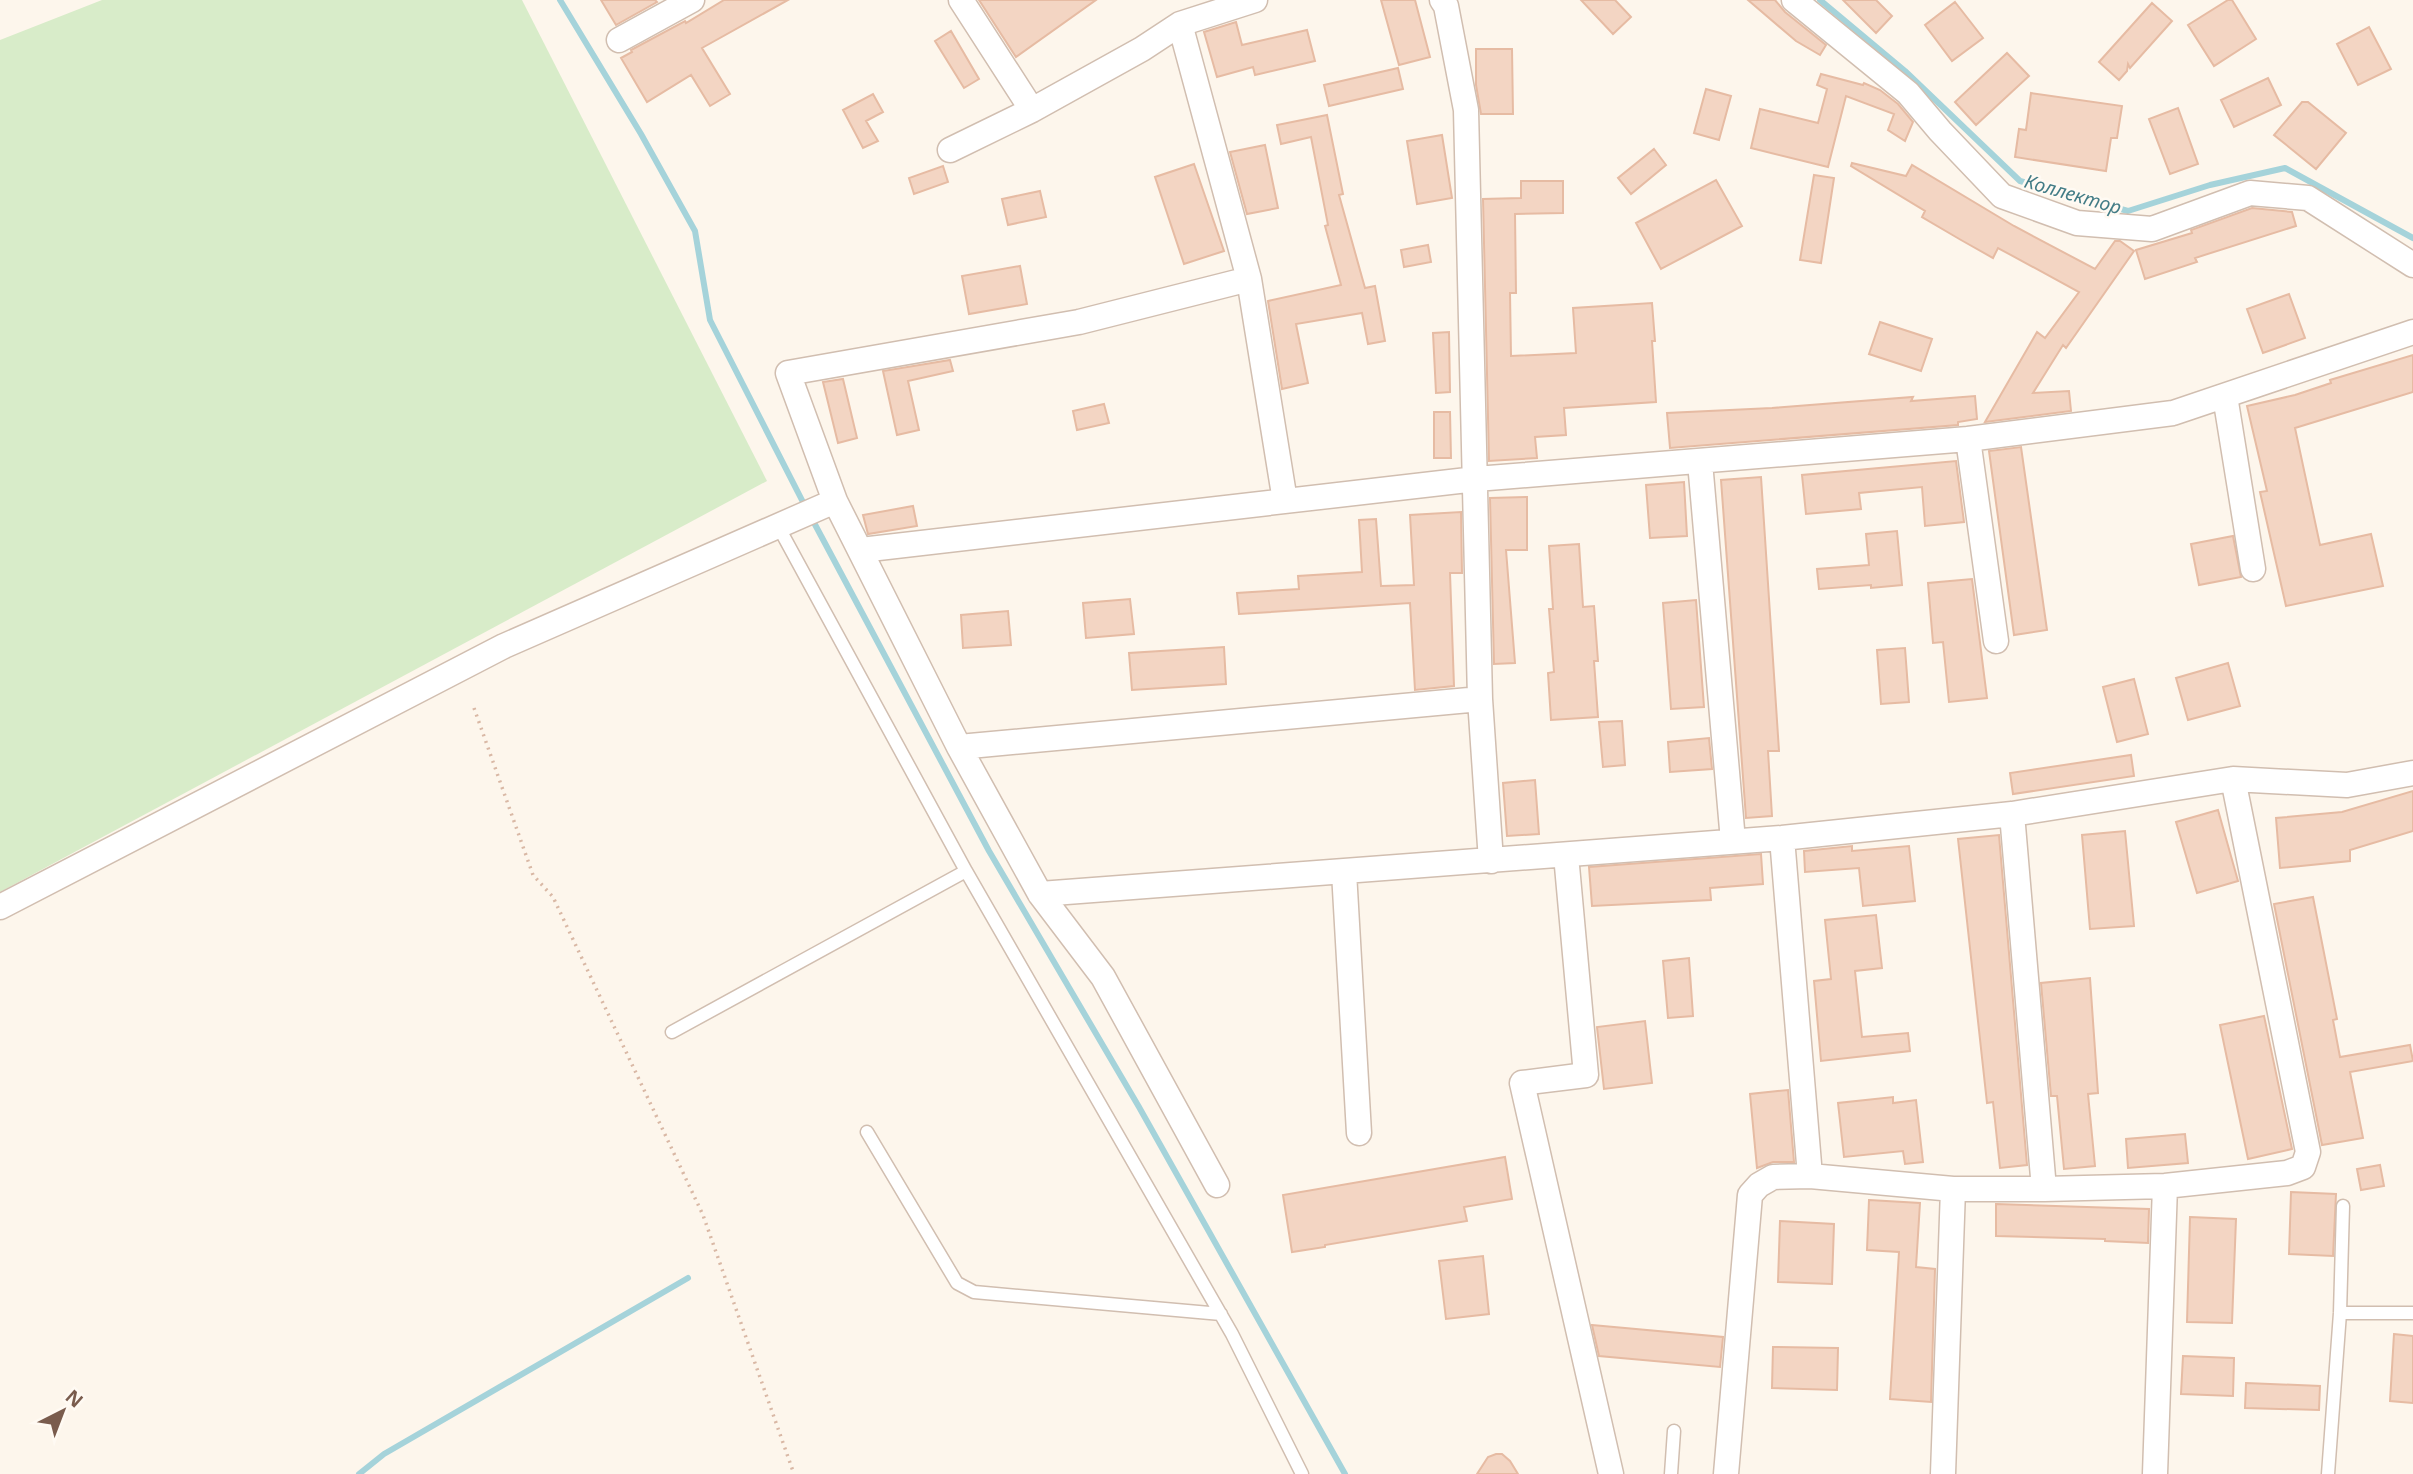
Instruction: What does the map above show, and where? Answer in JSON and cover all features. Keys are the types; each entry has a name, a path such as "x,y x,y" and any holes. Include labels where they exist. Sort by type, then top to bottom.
{"street":[{"path":"619,40 692,0"},
{"path":"961,0 1032,110"},
{"path":"950,150 1032,110 1142,49 1180,24 1255,0"},
{"path":"1443,0 1466,110 1480,699 1491,861"},
{"path":"1794,0 1908,93 2002,196 2077,223 2152,229 2250,193 2308,198 2413,265"},
{"path":"1180,24 1249,279 1285,501"},
{"path":"1217,1185 1103,977 1040,894 959,747 861,550 817,509 788,373 1079,322 1249,279"},
{"path":"861,550 1476,479 1968,439 2173,413 2413,332"},
{"path":"2225,396 2253,569"},
{"path":"1968,439 1996,640"},
{"path":"1700,462 1733,841"},
{"path":"0,906 504,646 817,509"},
{"path":"959,747 1480,699"},
{"path":"1040,894 1782,838 2012,814 2233,779 2347,785 2413,773"},
{"path":"1726,1474 1750,1195 1759,1185 1773,1177 1810,1176 1953,1189 2044,1189 2165,1186 2287,1173 2303,1167 2308,1152 2233,779"},
{"path":"2012,814 2044,1189"},
{"path":"1782,838 1810,1176"},
{"path":"1566,855 1586,1075 1522,1083 1611,1474"},
{"path":"1344,872 1359,1133"},
{"path":"2155,1474 2165,1186"},
{"path":"1943,1474 1953,1189"}],"lane":[{"path":"778,526 966,871 1220,1314 1302,1474"},
{"path":"672,1032 966,871"},
{"path":"867,1132 957,1283 963,1288 974,1292 1220,1314"},
{"path":"2328,1474 2340,1313 2343,1206"},
{"path":"2340,1313 2413,1313"},
{"path":"1671,1474 1674,1431"}],"path":[{"path":"474,708 533,875 553,897 703,1215 794,1474"}],"green space":[{"path":"102,0 522,0 767,481 0,892 0,40"}],"building":[{"path":"601,0 655,0 657,2 616,25"},
{"path":"724,0 788,0 702,48 730,94 710,106 691,75 647,102 621,58"},
{"path":"979,0 1096,0 1016,57"},
{"path":"1381,0 1415,0 1430,57 1399,65"},
{"path":"1581,0 1615,0 1631,17 1613,34"},
{"path":"1748,0 1775,0 1785,12 1826,45 1820,55 1796,41"},
{"path":"1843,0 1876,0 1892,16 1876,33"},
{"path":"2232,0 2256,39 2214,66 2188,25"},
{"path":"1955,2 1983,38 1952,61 1925,25"},
{"path":"2152,3 2172,21 2130,68 2128,64 2127,71 2119,80 2099,62"},
{"path":"1236,22 1242,45 1307,30 1315,61 1255,75 1253,67 1217,77 1204,32"},
{"path":"2369,27 2391,69 2358,85 2337,44"},
{"path":"951,31 979,79 964,88 935,41"},
{"path":"1476,49 1512,49 1513,114 1481,114 1476,85"},
{"path":"2007,53 2029,76 1976,125 1955,102"},
{"path":"1398,68 1403,89 1329,106 1324,85"},
{"path":"1821,74 1863,85 1864,83 1880,90 1898,104 1913,122 1905,141 1888,130 1894,114 1846,96 1828,167 1751,148 1760,109 1818,123 1827,89 1817,85"},
{"path":"2268,78 2281,105 2234,127 2221,100"},
{"path":"1706,89 1731,96 1719,140 1694,133"},
{"path":"2031,93 2122,106 2117,138 2111,138 2106,171 2015,157 2019,129 2026,130"},
{"path":"873,94 883,112 866,121 878,141 863,148 843,110"},
{"path":"2302,102 2308,102 2346,133 2316,169 2274,135"},
{"path":"2178,108 2198,164 2170,174 2149,119"},
{"path":"1327,115 1343,194 1339,195 1365,288 1375,286 1385,341 1368,344 1362,313 1296,324 1308,383 1282,389 1268,301 1341,285 1325,226 1328,225 1311,137 1281,144 1277,125"},
{"path":"1442,135 1452,198 1417,204 1407,141"},
{"path":"1265,145 1278,208 1247,214 1230,152"},
{"path":"1654,149 1666,165 1631,194 1618,178"},
{"path":"1852,163 1906,176 1912,165 2014,226 2095,269 2115,241 2120,241 2134,251 2066,348 2063,345 2033,393 2069,391 2071,411 1985,422 2037,332 2045,338 2079,292 1998,248 1993,258 1961,240 1922,217 1925,211 1851,166"},
{"path":"1194,164 1224,251 1184,264 1155,177"},
{"path":"943,166 948,182 914,194 909,178"},
{"path":"1814,175 1834,178 1821,263 1800,260"},
{"path":"1716,180 1742,226 1661,269 1636,223"},
{"path":"1521,181 1563,181 1563,213 1515,214 1516,293 1510,293 1511,356 1576,353 1573,308 1652,303 1656,402 1564,408 1566,435 1535,437 1537,458 1489,461 1483,199 1521,198"},
{"path":"1040,191 1046,217 1008,225 1002,199"},
{"path":"2252,208 2292,212 2296,226 2195,258 2197,262 2145,279 2136,250 2192,233 2191,230"},
{"path":"1428,245 1431,262 1404,267 1401,250"},
{"path":"1020,266 1027,304 969,314 962,276"},
{"path":"2289,294 2305,338 2263,353 2247,309"},
{"path":"1880,322 1932,339 1921,371 1869,354"},
{"path":"1449,332 1450,392 1436,393 1433,333"},
{"path":"2413,355 2413,392 2295,428 2320,545 2371,534 2383,586 2286,606 2260,492 2267,491 2247,406 2295,395 2331,383 2330,380"},
{"path":"950,360 953,371 908,381 919,430 897,435 883,371"},
{"path":"843,379 857,438 838,443 823,382"},
{"path":"1975,396 1977,419 1958,422 1958,425 1670,448 1667,413 1913,397 1911,401"},
{"path":"1104,404 1109,423 1077,430 1073,411"},
{"path":"1434,412 1450,412 1451,458 1434,458"},
{"path":"2021,447 2047,630 2014,635 1989,451"},
{"path":"1956,461 1964,522 1925,526 1922,487 1859,493 1861,509 1806,514 1802,475"},
{"path":"1761,477 1779,751 1768,751 1772,816 1746,818 1721,480"},
{"path":"1684,482 1687,536 1650,538 1646,485"},
{"path":"1527,497 1527,550 1506,550 1515,663 1494,664 1490,498"},
{"path":"913,506 917,526 868,534 863,515"},
{"path":"1461,512 1462,573 1450,573 1454,686 1415,690 1410,603 1239,614 1237,593 1299,589 1298,576 1362,572 1359,520 1376,519 1381,586 1414,585 1410,515"},
{"path":"1897,531 1902,585 1819,589 1817,569 1869,565 1866,534"},
{"path":"2233,536 2241,577 2199,585 2191,544"},
{"path":"1579,544 1583,607 1594,606 1598,717 1551,720 1548,673 1554,672 1549,609 1553,609 1549,546"},
{"path":"1972,579 1987,698 1949,702 1943,642 1933,643 1928,583"},
{"path":"1130,599 1134,634 1086,638 1083,603"},
{"path":"1696,600 1704,707 1671,709 1663,603"},
{"path":"1008,611 1011,645 963,648 961,615"},
{"path":"1224,647 1226,684 1132,690 1129,653"},
{"path":"1905,648 1909,702 1881,704 1877,650"},
{"path":"2228,663 2240,706 2188,720 2176,678"},
{"path":"2134,679 2148,734 2117,742 2103,687"},
{"path":"1622,721 1625,765 1603,767 1599,722"},
{"path":"1709,738 1712,769 1670,772 1668,742"},
{"path":"2131,755 2134,776 2013,794 2010,773"},
{"path":"1535,780 1539,834 1507,836 1503,783"},
{"path":"2413,791 2413,831 2350,850 2350,861 2280,868 2276,818 2342,812"},
{"path":"2218,810 2238,881 2197,893 2176,822"},
{"path":"2125,831 2134,926 2090,929 2082,835"},
{"path":"1999,835 2027,1165 2000,1168 1993,1102 1987,1103 1958,839"},
{"path":"1852,846 1852,851 1909,846 1915,901 1863,906 1859,868 1805,872 1804,851"},
{"path":"1761,854 1763,884 1710,888 1711,900 1592,906 1589,867"},
{"path":"2313,897 2337,1019 2333,1020 2340,1057 2410,1045 2413,1061 2350,1072 2363,1138 2322,1145 2274,904"},
{"path":"1876,915 1882,968 1855,971 1862,1037 1908,1033 1910,1051 1821,1061 1814,981 1831,979 1825,920"},
{"path":"1689,958 1693,1016 1668,1018 1663,961"},
{"path":"2090,978 2098,1093 2088,1094 2095,1166 2064,1169 2057,1096 2051,1096 2041,983"},
{"path":"2264,1016 2292,1149 2248,1159 2220,1025"},
{"path":"1645,1021 1652,1083 1604,1089 1597,1027"},
{"path":"1788,1090 1794,1162 1773,1162 1757,1168 1750,1094"},
{"path":"1893,1097 1893,1103 1916,1100 1923,1162 1905,1164 1903,1151 1844,1157 1838,1103"},
{"path":"2185,1134 2188,1163 2128,1168 2126,1139"},
{"path":"1505,1157 1512,1199 1464,1207 1467,1221 1292,1252 1283,1195"},
{"path":"2380,1165 2384,1186 2361,1190 2357,1169"},
{"path":"2291,1192 2336,1194 2333,1256 2289,1254"},
{"path":"1869,1200 1920,1203 1916,1267 1935,1269 1931,1402 1890,1399 1899,1252 1867,1250"},
{"path":"1996,1204 2149,1209 2148,1243 1996,1236"},
{"path":"2190,1217 2236,1219 2232,1323 2187,1322"},
{"path":"1780,1221 1834,1224 1832,1284 1778,1282"},
{"path":"1483,1256 1489,1314 1446,1319 1439,1261"},
{"path":"1592,1325 1723,1337 1720,1367 1599,1356"},
{"path":"2394,1334 2413,1336 2413,1403 2390,1401"},
{"path":"1773,1347 1838,1348 1837,1390 1772,1388"},
{"path":"2183,1356 2234,1358 2233,1396 2181,1394"},
{"path":"2246,1383 2320,1386 2319,1410 2245,1408"},
{"path":"1502,1454 1510,1461 1518,1474 1477,1474 1488,1457"}],"waterway":[{"path":"560,0 641,134 695,231 710,320 806,508"},
{"name":"Коллектор","path":"1820,0 1905,71 2020,181 2128,211 2210,185 2285,168 2413,238"},
{"path":"811,517 989,851 1139,1107 1345,1474"},
{"path":"359,1474 384,1454 688,1278"}]}
